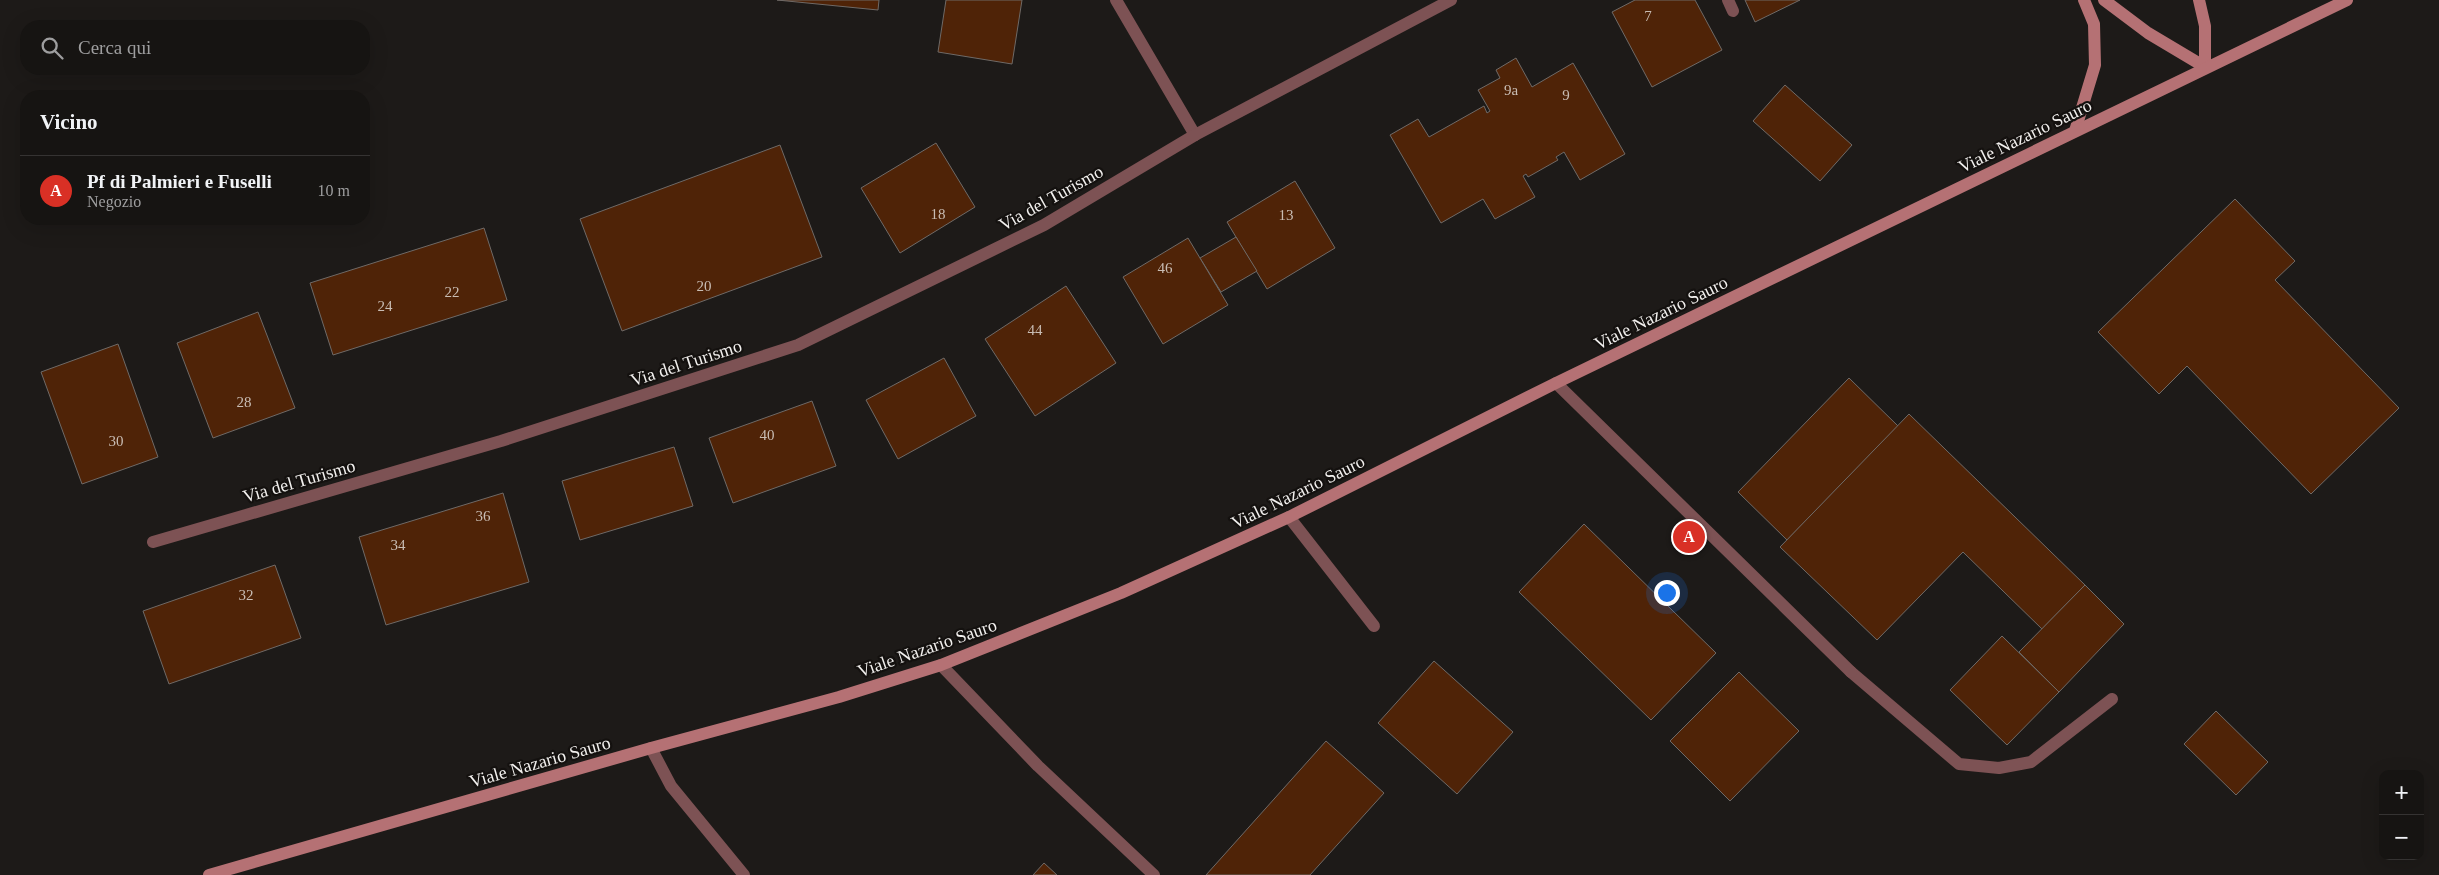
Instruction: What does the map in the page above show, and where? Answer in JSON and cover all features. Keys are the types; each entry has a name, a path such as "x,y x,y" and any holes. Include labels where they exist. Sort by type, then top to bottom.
{"main road":[{"path":"2075,131 2095,64 2094,24 2084,0"},
{"path":"2104,0 2148,34 2205,67"},
{"path":"2199,0 2205,26 2205,67"},
{"name":"Viale Nazario Sauro","path":"209,875 651,748 839,697 941,665 1121,593 1289,517 1556,383 2205,67 2348,0"}],"street":[{"path":"1116,0 1195,135"},
{"name":"Via del Turismo","path":"153,542 501,441 798,345 1044,225 1195,135 1451,0"},
{"path":"1556,383 1851,672 1959,764 1999,768 2031,762 2112,700"},
{"path":"1289,517 1374,626"},
{"path":"941,665 1038,766 1154,875"},
{"path":"651,748 671,786 744,875"}],"building":[{"path":"777,0 879,0 878,10"},
{"path":"946,0 1022,0 1012,64 938,52"},
{"path":"1635,0 1695,0 1722,50 1652,87 1612,12"},
{"path":"1745,0 1800,0 1755,22"},
{"path":"1516,58 1532,87 1573,63 1625,154 1580,180 1564,152 1556,157 1558,160 1528,177 1526,174 1523,176 1535,197 1495,219 1483,199 1441,223 1390,135 1418,119 1429,137 1484,106 1487,113 1490,111 1478,90 1500,78 1496,70"},
{"path":"1785,85 1852,145 1820,181 1753,121"},
{"path":"936,143 975,207 900,253 861,188"},
{"path":"780,145 822,257 622,331 580,219"},
{"path":"1295,181 1335,248 1267,289 1227,222"},
{"path":"2235,199 2295,261 2275,280 2399,408 2311,494 2187,366 2159,394 2098,332"},
{"path":"484,228 507,300 333,355 310,283"},
{"path":"1236,237 1257,271 1221,292 1200,258"},
{"path":"1188,238 1228,305 1163,344 1123,277"},
{"path":"1066,286 1116,363 1035,416 985,339"},
{"path":"258,312 295,408 213,438 177,343"},
{"path":"118,344 158,457 82,484 41,372"},
{"path":"944,358 976,416 898,459 866,400"},
{"path":"1849,378 1898,426 1787,540 1738,492"},
{"path":"812,401 836,466 733,503 709,438"},
{"path":"1909,414 2085,585 2042,629 1963,552 1877,640 1780,547"},
{"path":"674,447 693,506 580,540 562,481"},
{"path":"503,493 529,582 386,625 359,537"},
{"path":"1584,524 1716,653 1651,720 1519,592"},
{"path":"275,565 301,638 169,684 143,611"},
{"path":"2085,585 2124,624 2059,692 2019,652"},
{"path":"2002,636 2059,692 2007,745 1950,690"},
{"path":"1434,661 1513,732 1457,794 1378,723"},
{"path":"1739,672 1799,731 1730,801 1670,741"},
{"path":"2216,711 2268,762 2236,795 2184,744"},
{"path":"1326,741 1384,793 1310,875 1206,875"},
{"path":"1044,863 1057,875 1033,875"}],"place":[{"name":"Pf di Palmieri e Fuselli","path":"1689,537"}]}
